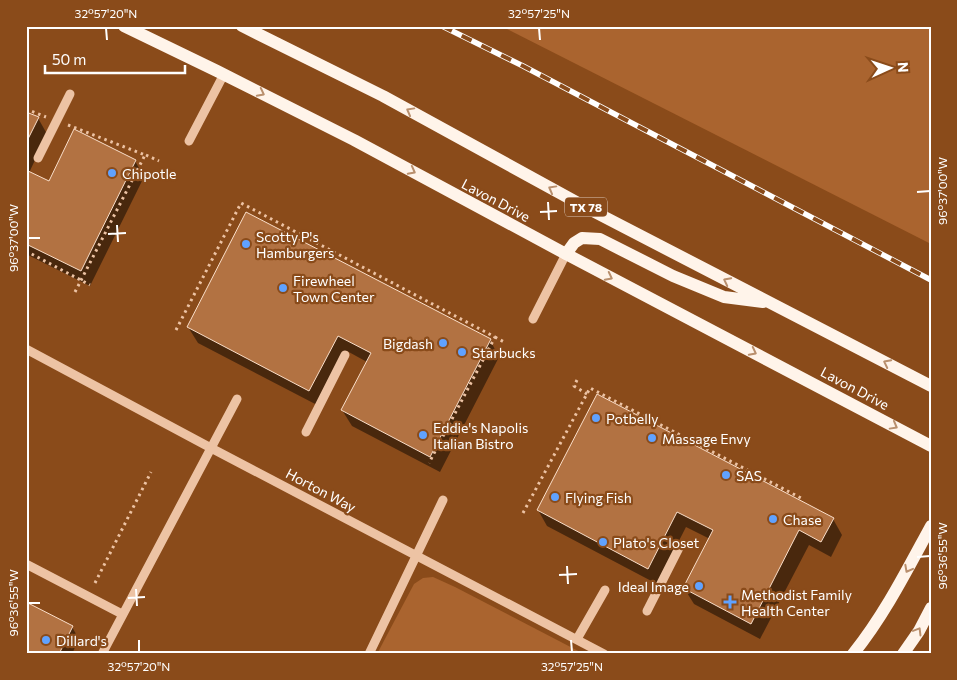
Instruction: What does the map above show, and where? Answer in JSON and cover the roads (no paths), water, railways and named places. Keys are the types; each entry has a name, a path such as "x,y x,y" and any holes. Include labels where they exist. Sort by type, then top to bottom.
{"main road":[{"name":"Lavon Drive","path":"124,26 354,140 931,446"},
{"name":"TX 78","path":"242,26 383,96 589,209 931,386"},
{"path":"566,254 574,242 582,238 600,239 673,276 724,297 771,303"},
{"path":"853,654 872,630 931,526"},
{"path":"904,654 931,608"}],"street":[{"path":"189,141 224,74"},
{"path":"38,158 70,94"},
{"path":"533,319 566,254"},
{"name":"Horton Way","path":"26,349 604,654"},
{"path":"306,432 345,355"},
{"path":"102,654 237,399"},
{"path":"368,654 443,500"},
{"path":"647,611 680,546"},
{"path":"26,564 122,614"},
{"path":"577,639 605,590"}],"railway":[{"path":"442,26 523,66 931,280"}],"place":[{"name":"Chipotle","path":"112,173"},
{"name":"Scotty P's Hamburgers","path":"246,244"},
{"name":"Firewheel Town Center","path":"283,288"},
{"name":"Bigdash","path":"443,343"},
{"name":"Starbucks","path":"462,352"},
{"name":"Potbelly","path":"596,418"},
{"name":"Eddie's Napolis Italian Bistro","path":"423,435"},
{"name":"Massage Envy","path":"652,438"},
{"name":"SAS","path":"726,475"},
{"name":"Flying Fish","path":"555,497"},
{"name":"Chase","path":"773,519"},
{"name":"Plato's Closet","path":"603,542"},
{"name":"Ideal Image","path":"699,586"},
{"name":"Methodist Family Health Center","path":"730,602"},
{"name":"Dillard's","path":"46,640"}]}
